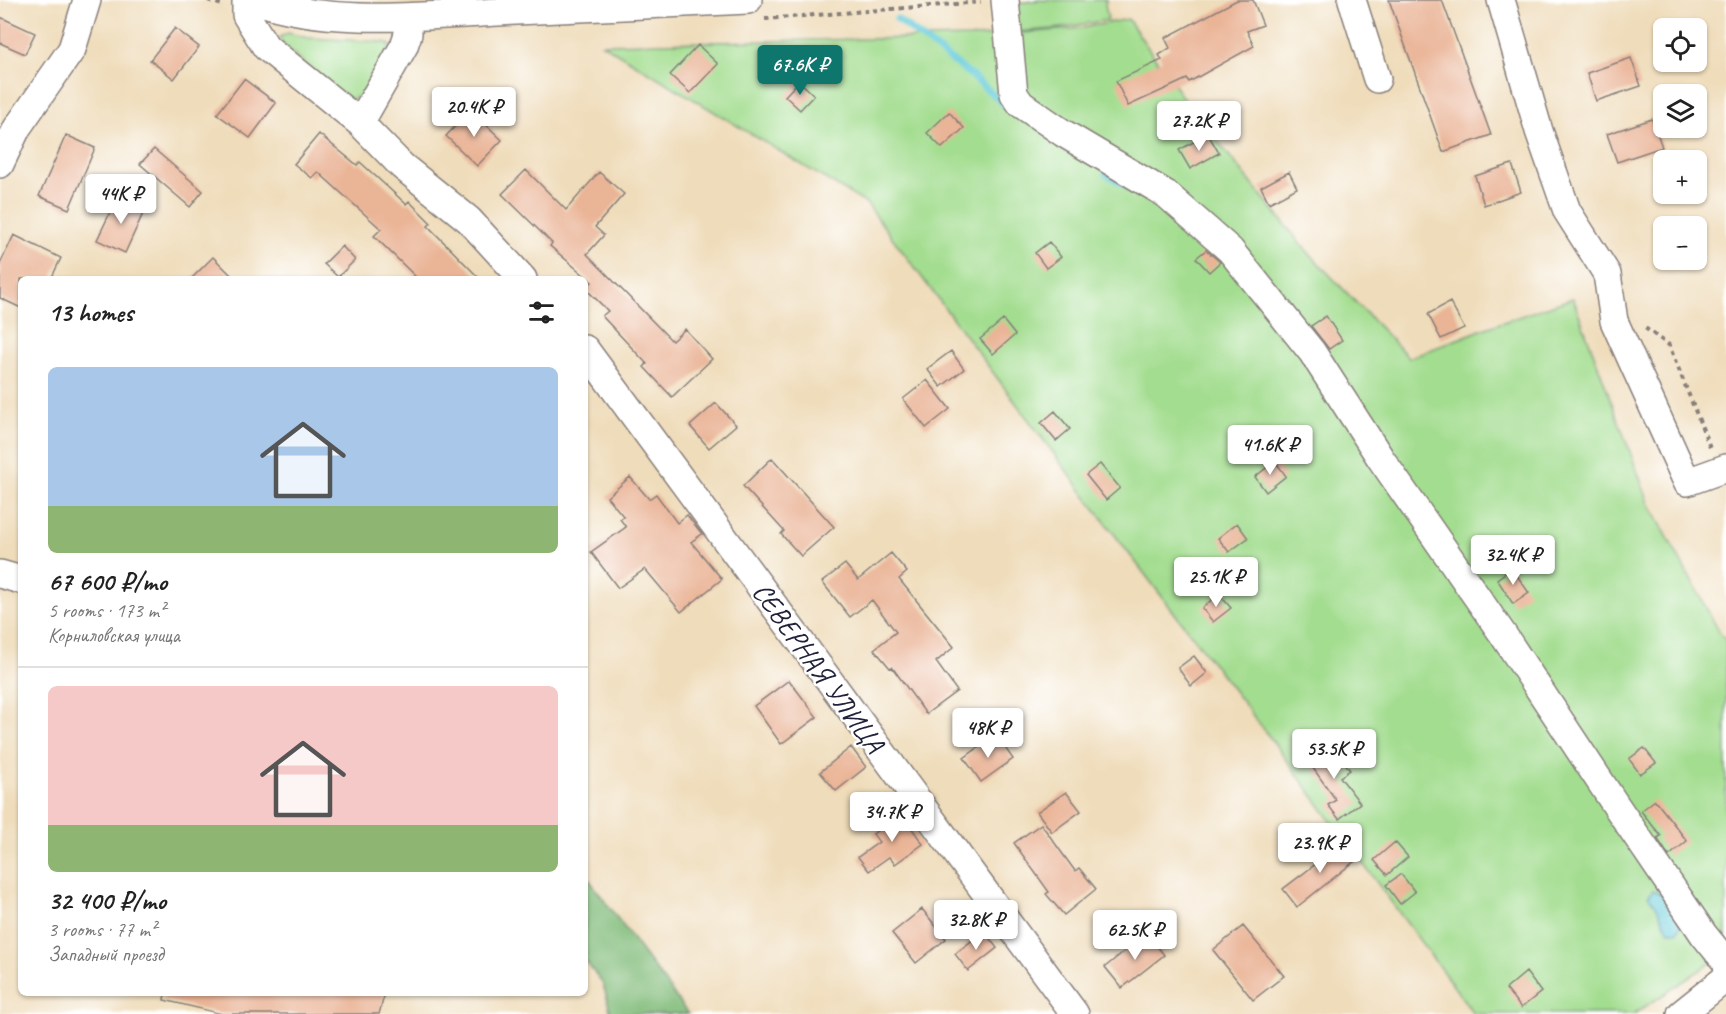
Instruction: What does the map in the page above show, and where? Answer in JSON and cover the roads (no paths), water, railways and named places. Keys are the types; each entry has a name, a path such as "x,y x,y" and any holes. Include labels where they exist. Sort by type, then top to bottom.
{"street":[{"path":"0,164 17,128 72,49 87,0"},
{"path":"246,0 246,15 266,47 360,123 402,166 469,220 520,276"},
{"path":"255,0 310,14 748,0"},
{"path":"1005,0 1014,94 1022,104 1063,133 1166,194 1230,250 1312,352 1381,459 1504,636 1615,804 1704,935 1726,962"},
{"path":"1352,0 1377,79"},
{"path":"1500,0 1539,131 1567,211 1607,274 1614,321 1687,482 1719,462"},
{"path":"360,123 404,46 408,34 392,11"},
{"name":"СЕВЕРНАЯ УЛИЦА","path":"588,353 1075,1014"},
{"path":"0,574 18,579"},
{"path":"1691,1011 1726,978"}],"water":[{"path":"1653,890 1663,896 1675,910 1680,927 1677,932 1668,930 1656,906 1648,896"}],"waterway":[{"path":"897,19 972,76 1010,109"},
{"path":"1106,174 1135,191"}]}
